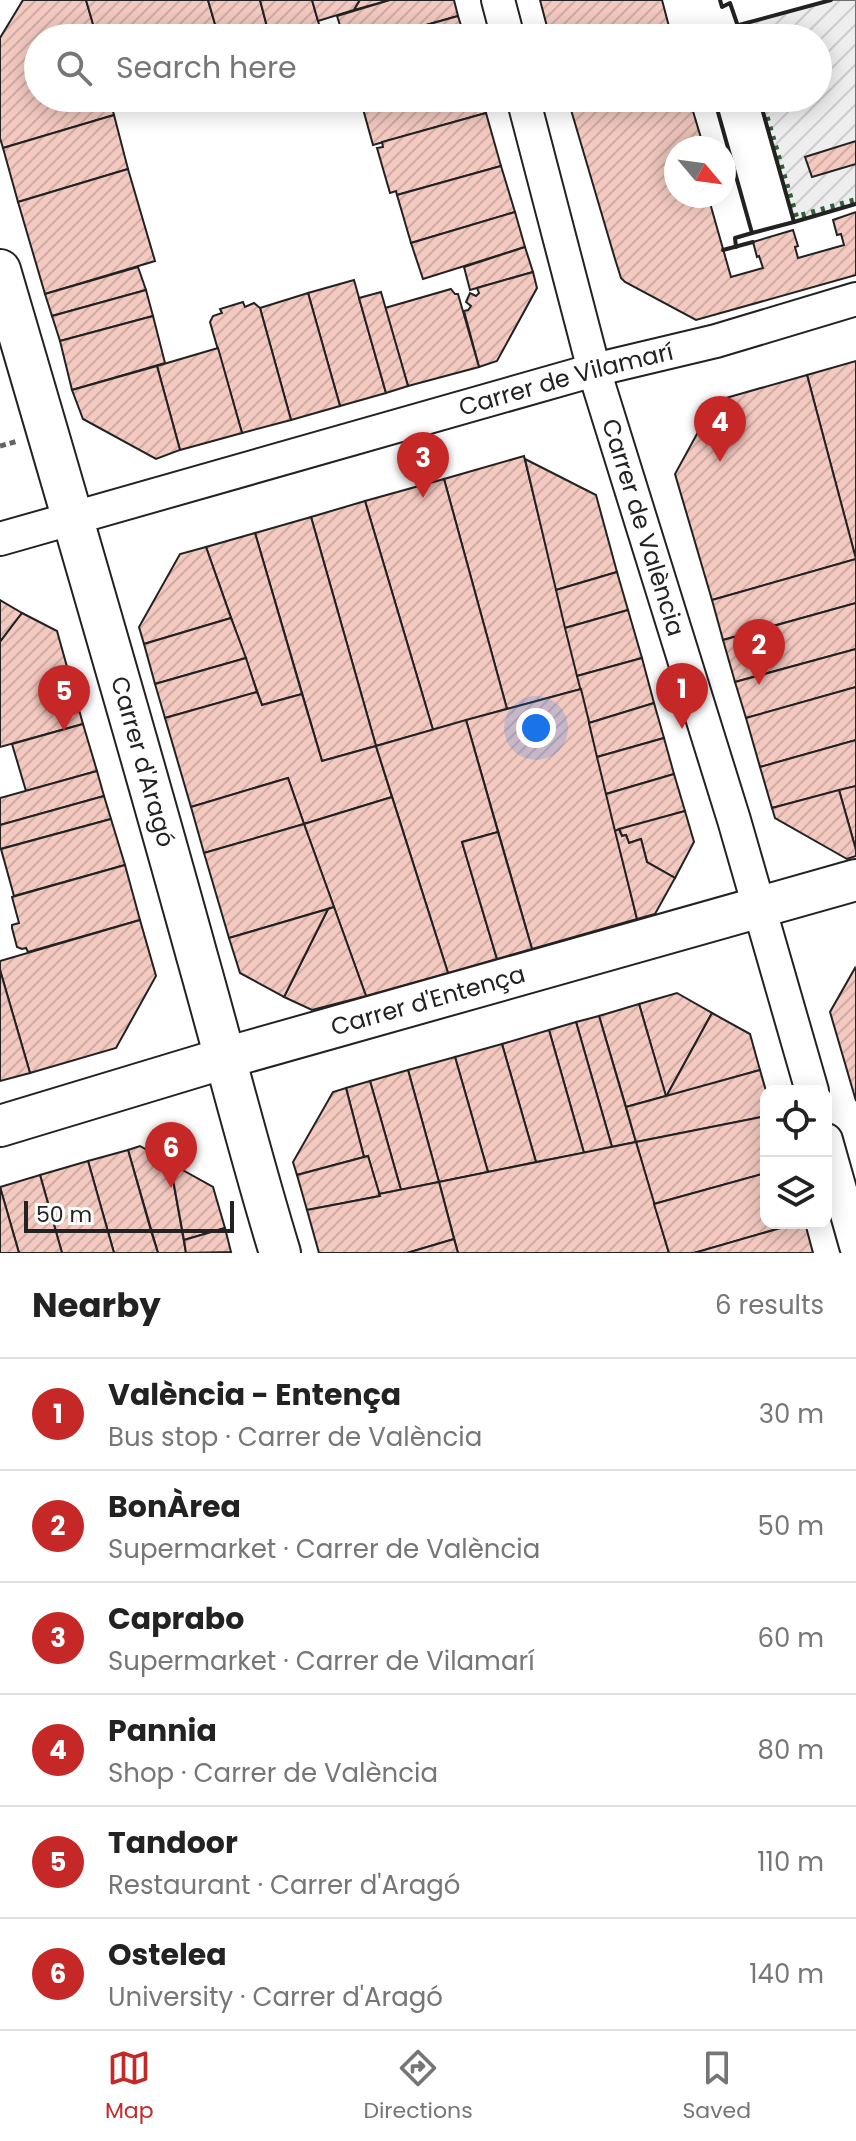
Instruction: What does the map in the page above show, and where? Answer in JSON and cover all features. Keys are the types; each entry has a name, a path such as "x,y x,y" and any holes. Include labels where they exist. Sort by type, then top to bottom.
{"main road":[{"name":"Carrer d'Aragó","path":"0,270 280,1253"},
{"name":"Carrer d'Entença","path":"0,1126 225,1058 856,880"}],"street":[{"path":"498,0 504,24"},
{"name":"Carrer de València","path":"527,112 594,370 731,809 810,1085"},
{"name":"Carrer de Vilamarí","path":"0,539 594,370 716,341 856,299"},
{"path":"831,1157 856,1246"}],"path":[{"path":"0,446 18,440"}],"shaded area":[{"path":"831,0 856,0 856,204 794,222 763,112 832,112 832,24 743,24"}],"building":[{"path":"23,0 86,0 93,24 24,24 24,112 113,112 114,115 3,148 0,138 0,38"},
{"path":"86,0 208,0 215,24 93,24"},
{"path":"208,0 260,0 266,24 215,24"},
{"path":"260,0 312,0 319,24 266,24"},
{"path":"312,0 360,0 354,10 318,21"},
{"path":"360,0 390,0 354,10"},
{"path":"390,0 454,0 458,16 430,24 340,24 337,16"},
{"path":"540,0 662,0 668,24 546,24"},
{"path":"458,16 461,24 430,24"},
{"path":"364,112 486,112 486,113 373,145"},
{"path":"572,112 693,112 700,136 664,136 664,208 711,208 731,277 763,268 753,242 793,230 798,258 844,245 833,220 856,212 856,275 696,320 621,278"},
{"path":"486,113 501,166 397,195 396,191 390,193 377,148 383,147 382,142"},
{"path":"114,115 128,169 18,202 3,148"},
{"path":"856,141 856,164 812,177 805,157"},
{"path":"501,166 515,212 411,243 397,195"},
{"path":"128,169 155,261 45,294 18,202"},
{"path":"515,212 525,247 423,279 411,243"},
{"path":"525,247 533,272 470,290 464,267"},
{"path":"138,267 146,290 52,316 45,294"},
{"path":"533,272 537,288 497,361 479,367 464,311 471,306 466,302 470,293 476,296 479,293 477,288"},
{"path":"354,280 386,393 340,406 308,293"},
{"path":"451,289 458,294 479,367 408,386 385,308"},
{"path":"146,290 153,316 60,341 52,316"},
{"path":"381,292 408,386 386,393 359,298"},
{"path":"308,293 340,406 291,420 260,308"},
{"path":"243,302 245,307 254,303 260,308 291,420 242,433 210,322 213,316 222,313 220,309"},
{"path":"153,316 165,363 72,390 60,341"},
{"path":"218,348 242,433 180,450 157,366"},
{"path":"856,361 856,560 807,375"},
{"path":"157,366 180,450 156,459 83,419 72,390"},
{"path":"807,375 856,559 712,600 675,474 715,401"},
{"path":"524,456 581,689 507,709 444,479"},
{"path":"525,459 596,495 617,572 556,590"},
{"path":"444,479 507,709 433,730 365,501"},
{"path":"365,501 433,730 376,746 311,517"},
{"path":"311,517 376,746 322,761 255,533"},
{"path":"255,533 302,694 262,705 206,547"},
{"path":"206,547 231,618 144,644 139,627 180,554"},
{"path":"856,559 856,603 723,640 712,600"},
{"path":"617,572 628,610 565,628 556,590"},
{"path":"0,600 22,613 0,642"},
{"path":"856,603 856,649 735,682 723,640"},
{"path":"628,610 642,658 577,676 565,628"},
{"path":"22,613 57,631 83,724 0,747 0,642"},
{"path":"231,618 246,658 155,684 144,644"},
{"path":"856,649 856,687 746,718 735,682"},
{"path":"246,658 257,692 165,718 155,684"},
{"path":"642,658 654,703 589,723 577,676"},
{"path":"856,687 856,740 760,767 746,718"},
{"path":"581,689 637,919 532,949 466,720"},
{"path":"257,692 262,705 302,694 322,761 376,746 392,797 304,824 288,778 191,807 165,718"},
{"path":"654,703 664,738 597,757 589,723"},
{"path":"466,720 498,832 462,842 497,959 448,973 376,746"},
{"path":"83,724 97,771 26,791 12,744"},
{"path":"664,738 674,774 606,794 597,757"},
{"path":"856,740 856,786 772,808 760,767"},
{"path":"97,771 104,796 0,825 0,798"},
{"path":"674,774 685,811 615,831 606,794"},
{"path":"288,778 304,824 204,853 191,807"},
{"path":"856,786 856,850 839,790"},
{"path":"839,790 856,856 847,859 775,818 772,808"},
{"path":"104,796 111,819 0,849 0,825"},
{"path":"392,797 448,973 366,996 304,824"},
{"path":"685,811 694,842 675,878 647,862 641,839 629,843 619,829"},
{"path":"111,819 125,865 14,896 1,849"},
{"path":"304,824 334,907 229,938 204,853"},
{"path":"619,829 629,843 641,839 647,862 675,878 655,914 637,919 615,831"},
{"path":"498,832 532,949 497,959 462,842"},
{"path":"125,865 140,920 28,952 26,948 17,947 12,925 19,923 12,897"},
{"path":"334,907 366,996 312,1010 284,997 328,909"},
{"path":"328,909 284,997 240,973 229,938"},
{"path":"140,920 156,976 116,1048 30,1073 0,961"},
{"path":"855,968 856,971 856,1101 830,1012"},
{"path":"0,970 30,1073 0,1081"},
{"path":"677,993 712,1013 666,1097 639,1004"},
{"path":"639,1004 666,1096 626,1107 599,1016"},
{"path":"712,1013 750,1034 760,1070 666,1097"},
{"path":"599,1016 636,1142 612,1147 576,1022"},
{"path":"576,1022 612,1147 584,1153 549,1030"},
{"path":"549,1030 584,1153 536,1162 502,1044"},
{"path":"502,1044 536,1162 488,1172 455,1057"},
{"path":"455,1057 488,1172 439,1182 408,1070"},
{"path":"408,1070 439,1182 401,1190 370,1081"},
{"path":"760,1070 764,1085 760,1085 760,1117 636,1142 626,1107"},
{"path":"370,1081 401,1190 379,1194 368,1156 364,1157 346,1088"},
{"path":"346,1088 364,1157 297,1175 293,1162 333,1092"},
{"path":"760,1117 760,1175 654,1204 636,1142"},
{"path":"636,1142 669,1253 458,1253 439,1182"},
{"path":"140,1146 170,1163 186,1253 158,1253 128,1150"},
{"path":"128,1150 158,1253 114,1253 88,1161"},
{"path":"368,1156 380,1196 307,1210 297,1175"},
{"path":"88,1161 114,1253 62,1253 40,1175"},
{"path":"170,1163 213,1187 225,1228 184,1240"},
{"path":"40,1175 62,1253 19,1253 0,1187"},
{"path":"760,1175 760,1229 777,1229 694,1253 669,1253 654,1204"},
{"path":"439,1182 454,1239 407,1253 319,1253 307,1210"},
{"path":"0,1187 19,1253 0,1253"},
{"path":"225,1228 231,1252 186,1253 184,1240"},
{"path":"777,1229 807,1229 813,1253 694,1253"},
{"path":"454,1239 458,1253 407,1253"}],"hedge":[{"path":"765,112 796,217 856,200"}],"wall":[{"path":"720,0 722,7 730,3 737,24"},
{"path":"743,24 831,0"},
{"path":"718,112 752,233 735,238 736,247"},
{"path":"763,112 794,222 856,204"},
{"path":"752,233 794,222"},
{"path":"723,250 753,242"}],"place":[{"name":"Pannia","path":"720,462"},
{"name":"Caprabo","path":"423,498"},
{"name":"BonÀrea","path":"759,685"},
{"name":"València - Entença","path":"682,729"},
{"name":"Tandoor","path":"64,731"},
{"name":"Ostelea","path":"171,1188"}]}
